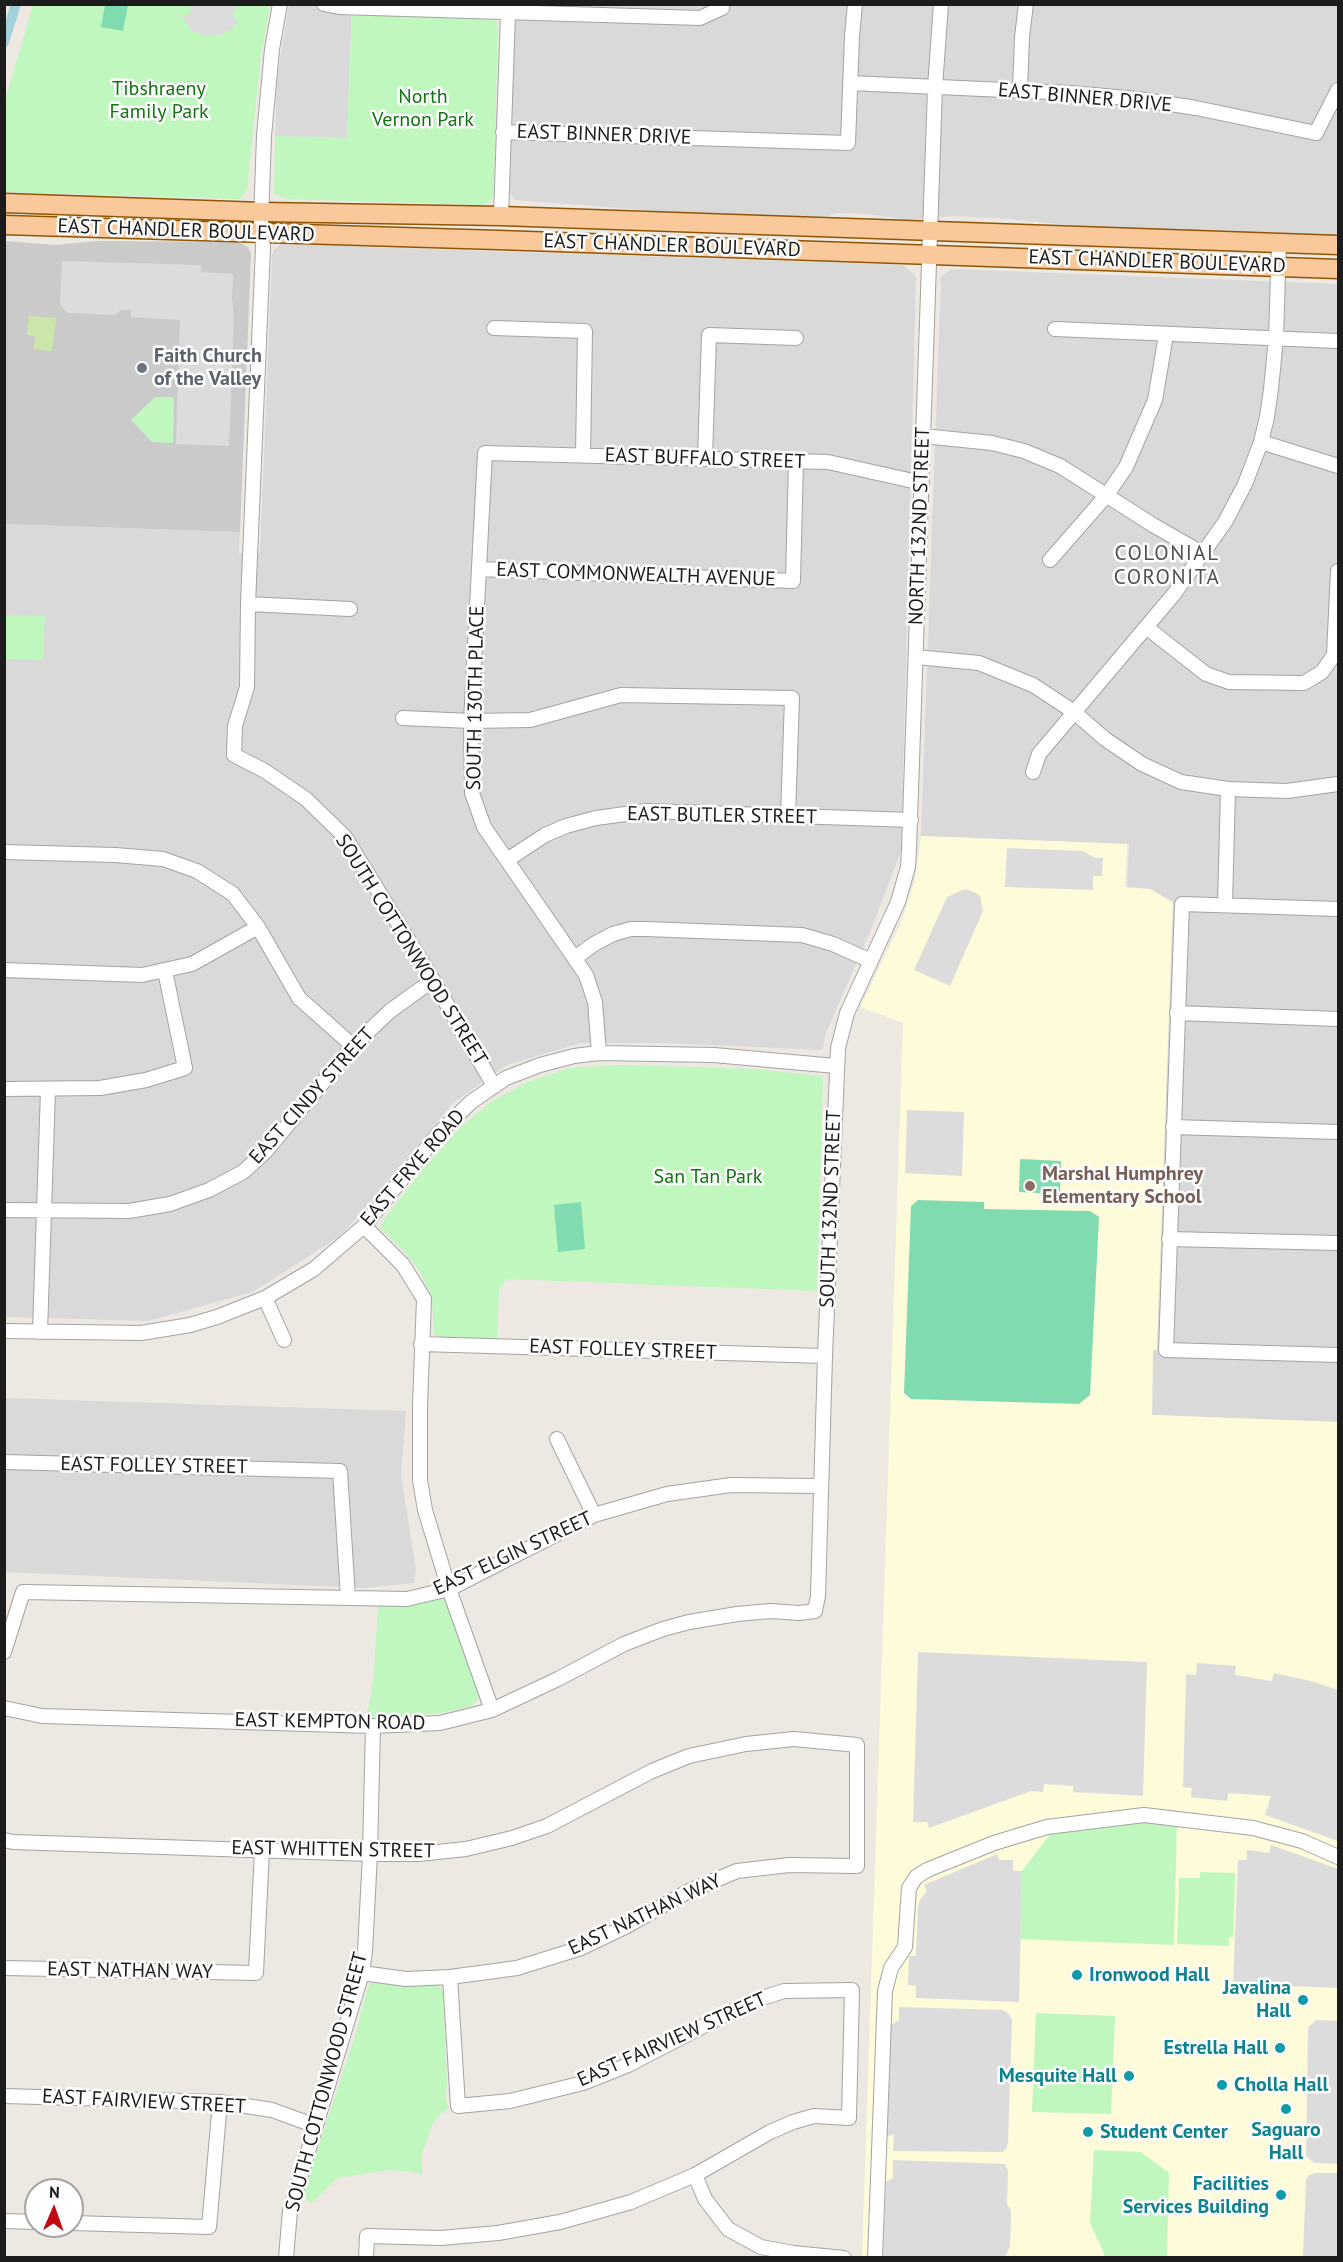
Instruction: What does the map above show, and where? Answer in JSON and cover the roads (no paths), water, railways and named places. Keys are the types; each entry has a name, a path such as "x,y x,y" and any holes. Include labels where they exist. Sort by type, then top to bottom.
{"main road":[{"name":"EAST CHANDLER BOULEVARD","path":"4,203 262,212 501,216 1338,245"},
{"path":"72,227 79,219 133,218 143,207"},
{"name":"EAST CHANDLER BOULEVARD","path":"4,225 1338,268"}],"street":[{"path":"280,4 272,49 268,92 248,604 350,609"},
{"path":"324,4 339,7 414,7 508,13 643,11 700,18 722,8"},
{"path":"850,83 855,4"},
{"name":"NORTH 132ND STREET","path":"911,820 935,87 941,4"},
{"path":"1020,91 1026,4"},
{"path":"501,216 508,13"},
{"name":"EAST BINNER DRIVE","path":"503,132 848,143 850,83 1138,99 1196,108 1316,133 1338,90"},
{"path":"1033,772 1039,754 1174,594 1225,522 1245,484 1268,417 1276,338 1279,243"},
{"path":"494,328 585,331 583,455"},
{"path":"1055,329 1338,341"},
{"path":"705,458 710,335 796,338"},
{"path":"1050,560 1106,496 1126,467 1155,400 1166,335"},
{"path":"923,436 992,443 1024,451 1060,466 1202,553"},
{"path":"1261,442 1338,466"},
{"name":"EAST BUFFALO STREET","path":"485,453 828,462 922,483"},
{"name":"SOUTH 130TH PLACE","path":"485,453 471,721 471,776 474,800 484,827 586,975 594,996 599,1053"},
{"name":"EAST COMMONWEALTH AVENUE","path":"479,569 793,581 796,461"},
{"path":"1146,627 1206,674 1229,682 1304,683 1322,672 1334,655 1338,571"},
{"name":"SOUTH COTTONWOOD STREET","path":"248,604 247,687 235,726 234,755 265,771 306,799 345,837 433,980 494,1086"},
{"path":"916,657 978,663 1033,685 1074,712 1106,740 1142,764 1181,782 1228,789 1287,792 1338,784"},
{"path":"404,718 471,721 530,720 621,696 792,698 788,816"},
{"path":"1225,905 1228,789"},
{"name":"EAST BUTLER STREET","path":"507,860 545,835 566,826 647,811 911,820"},
{"name":"SOUTH 132ND STREET","path":"815,1611 818,1596 838,1048 847,1013 893,913 903,884 908,867 911,820"},
{"path":"4,852 114,855 163,859 197,871 233,894 258,927 299,998 353,1046"},
{"path":"1338,909 1182,904 1166,1350 1338,1355"},
{"path":"4,970 142,975 192,964 258,927"},
{"path":"575,958 613,934 631,929 646,929 802,935 833,944 871,962"},
{"path":"4,1089 100,1088 146,1080 185,1068 165,971"},
{"name":"EAST CINDY STREET","path":"4,1209 129,1211 170,1204 209,1190 243,1172 267,1151 353,1046 390,1011 433,980"},
{"path":"1177,1013 1338,1019"},
{"name":"EAST FRYE ROAD","path":"4,1330 141,1333 170,1329 217,1317 265,1298 314,1269 364,1226 449,1122 471,1102 516,1073 540,1065 574,1056 599,1053 714,1055 836,1066"},
{"path":"40,1332 48,1090"},
{"path":"1173,1127 1338,1132"},
{"path":"364,1226 403,1265 424,1299 421,1344 420,1480 425,1510 449,1589 492,1710"},
{"path":"1169,1239 1338,1243"},
{"path":"265,1298 284,1340"},
{"name":"EAST FOLLEY STREET","path":"421,1344 825,1356"},
{"path":"557,1439 594,1515"},
{"name":"EAST FOLLEY STREET","path":"4,1462 340,1471 348,1599"},
{"name":"EAST ELGIN STREET","path":"4,1652 23,1593 407,1599 449,1589 594,1515 667,1494 732,1485 821,1486"},
{"name":"EAST KEMPTON ROAD","path":"4,1708 42,1716 373,1726 440,1723 492,1710 624,1644 663,1629 737,1614 815,1611"},
{"name":"SOUTH COTTONWOOD STREET","path":"286,2258 290,2211 362,1972 370,1854 373,1726"},
{"name":"EAST WHITTEN STREET","path":"4,1840 370,1854 418,1854 466,1849 512,1838 547,1826 652,1771 688,1756 746,1744 794,1739 857,1745 858,1866"},
{"path":"875,2258 885,1991 891,1968 904,1947 909,1888 916,1877 927,1870 994,1842 1047,1827 1144,1815 1253,1828 1302,1841 1338,1857"},
{"name":"EAST NATHAN WAY","path":"4,1968 256,1973 262,1850"},
{"name":"EAST NATHAN WAY","path":"362,1972 406,1979 450,1977 517,1968 581,1948 627,1926 687,1892 737,1871 789,1864 858,1866"},
{"name":"EAST FAIRVIEW STREET","path":"450,1977 458,2106 510,2101 583,2083 628,2065 750,2002 784,1991 852,1990 849,2118 814,2116 794,2122 770,2132 695,2175"},
{"name":"EAST FAIRVIEW STREET","path":"4,2096 220,2102 272,2110 316,2126"},
{"path":"84,2223 209,2227 220,2102"},
{"path":"366,2258 367,2236 441,2238 498,2233 560,2222 631,2202 695,2175 705,2199 728,2229 736,2234 761,2247 844,2258"},
{"path":"4,2221 24,2222"}],"waterway":[{"path":"4,42 16,4"}],"place":[{"name":"Faith Church of the Valley","path":"142,368"},
{"name":"Marshal Humphrey Elementary School","path":"1030,1186"},
{"name":"Ironwood Hall","path":"1077,1975"},
{"name":"Javalina Hall","path":"1303,2000"},
{"name":"Estrella Hall","path":"1280,2048"},
{"name":"Mesquite Hall","path":"1129,2076"},
{"name":"Cholla Hall","path":"1222,2085"},
{"name":"Saguaro Hall","path":"1286,2109"},
{"name":"Student Center","path":"1088,2132"},
{"name":"Facilities Services Building","path":"1281,2195"}],"district":[{"name":"COLONIAL CORONITA","path":"1167,566"}],"park label":[{"name":"Tibshraeny Family Park","path":"159,100"},
{"name":"North Vernon Park","path":"423,108"},
{"name":"San Tan Park","path":"708,1177"}]}
